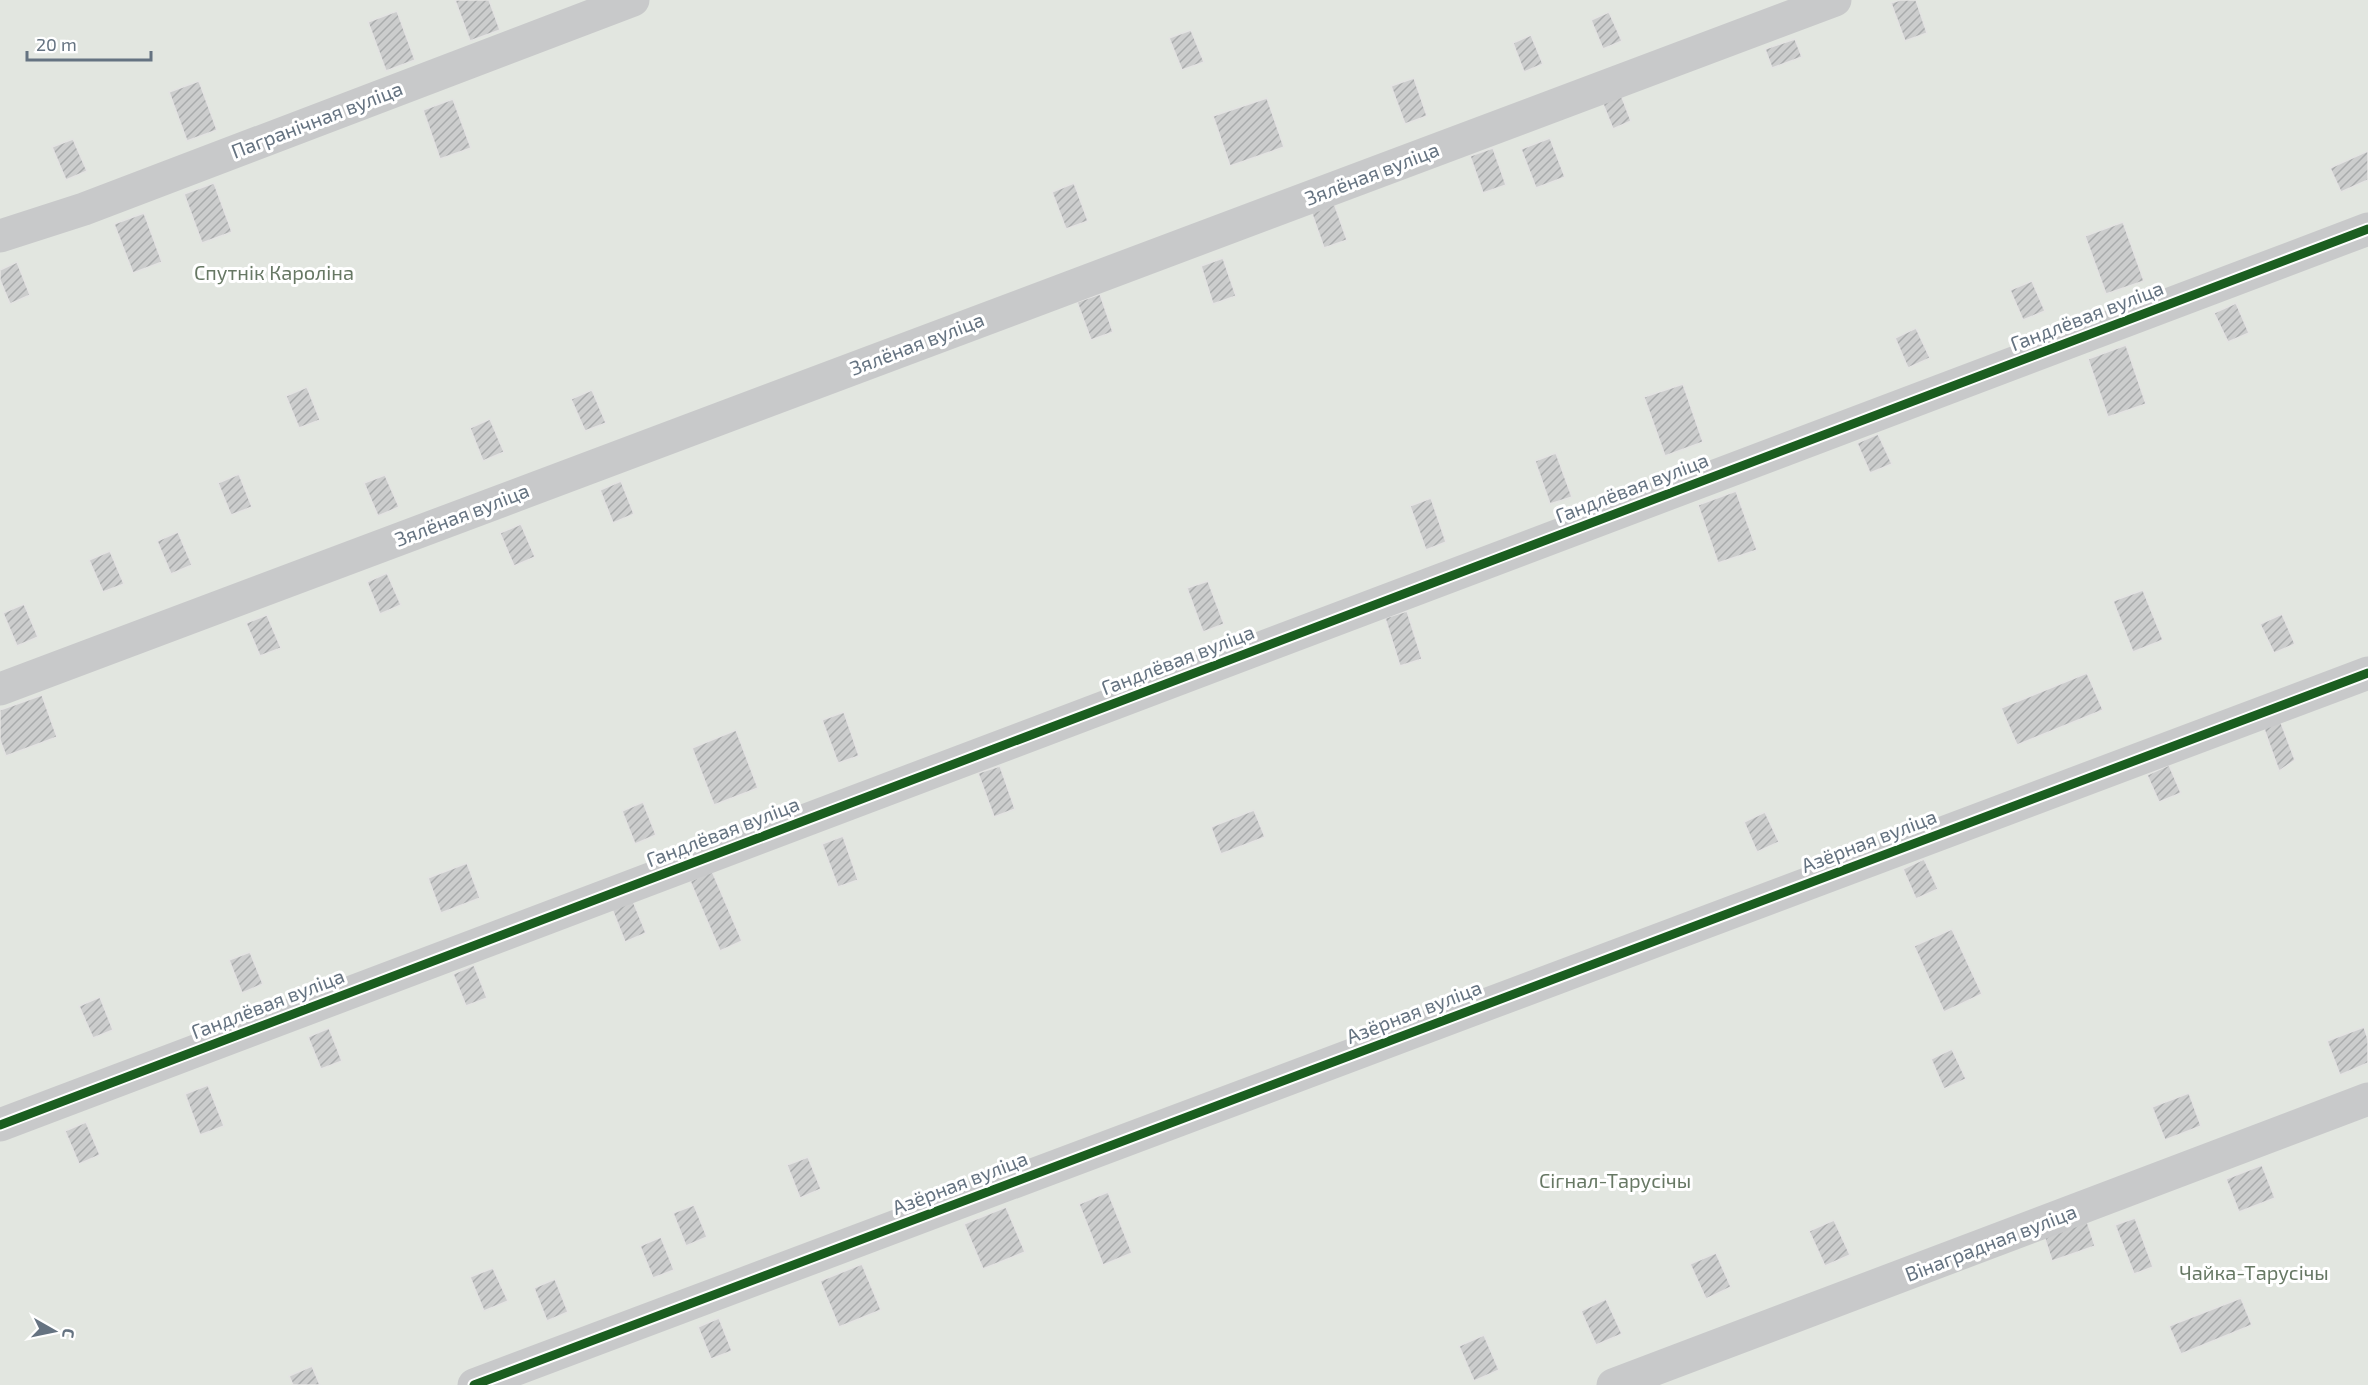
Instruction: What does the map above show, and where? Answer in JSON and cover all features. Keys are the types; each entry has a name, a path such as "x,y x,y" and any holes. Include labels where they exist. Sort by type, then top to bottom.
{"street":[{"name":"Пагранічная вуліца","path":"0,236 84,209 633,0"},
{"name":"Зялёная вуліца","path":"0,688 1835,0"},
{"name":"Гандлёвая вуліца","path":"0,1125 2368,229"},
{"name":"Азёрная вуліца","path":"474,1385 2368,673"},
{"name":"Вінаградная вуліца","path":"1613,1385 2368,1099"}],"green space":[{"path":"0,0 2368,0 2368,1385 0,1385"}],"building":[{"path":"455,0 489,0 500,30 470,41"},
{"path":"1900,0 1916,0 1927,33 1905,41 1891,3"},
{"path":"397,11 415,60 386,71 368,22"},
{"path":"1609,12 1622,41 1603,49 1591,20"},
{"path":"1191,30 1204,62 1182,70 1169,38"},
{"path":"1531,35 1543,64 1524,72 1513,43"},
{"path":"1795,39 1802,57 1772,68 1765,49"},
{"path":"1414,78 1427,116 1405,124 1391,86"},
{"path":"199,81 217,130 187,141 169,92"},
{"path":"1620,92 1631,121 1613,129 1601,99"},
{"path":"1267,98 1284,147 1230,166 1213,116"},
{"path":"453,99 471,148 440,159 423,110"},
{"path":"1550,138 1565,177 1536,188 1521,149"},
{"path":"73,139 87,171 66,180 52,147"},
{"path":"1493,148 1506,185 1483,193 1470,156"},
{"path":"2368,151 2368,180 2341,192 2330,168"},
{"path":"214,183 232,232 202,243 184,194"},
{"path":"1074,183 1088,221 1066,229 1052,192"},
{"path":"1334,203 1347,240 1324,248 1311,211"},
{"path":"144,213 162,262 133,273 114,224"},
{"path":"2123,222 2144,281 2106,294 2085,236"},
{"path":"1223,258 1236,296 1213,304 1201,266"},
{"path":"17,262 30,295 10,304 0,280 0,270"},
{"path":"2032,281 2045,311 2023,320 2010,290"},
{"path":"1100,294 1113,332 1091,340 1077,302"},
{"path":"2236,303 2249,333 2228,342 2214,313"},
{"path":"1916,328 1930,358 1908,368 1895,338"},
{"path":"2126,345 2146,404 2108,417 2088,359"},
{"path":"1683,384 1703,442 1665,456 1644,397"},
{"path":"307,387 320,420 299,428 286,396"},
{"path":"592,390 606,423 585,431 571,399"},
{"path":"490,419 504,452 483,461 470,428"},
{"path":"1878,434 1892,464 1870,473 1857,443"},
{"path":"1556,453 1572,497 1550,504 1535,461"},
{"path":"239,474 252,507 231,515 218,483"},
{"path":"385,475 399,507 378,516 364,483"},
{"path":"621,481 634,514 613,523 600,490"},
{"path":"1736,491 1757,550 1718,563 1698,505"},
{"path":"1431,498 1446,542 1426,550 1410,506"},
{"path":"521,524 535,557 514,566 500,533"},
{"path":"178,532 192,565 171,574 157,541"},
{"path":"110,551 124,584 103,592 89,560"},
{"path":"387,573 401,605 380,614 367,582"},
{"path":"1208,581 1224,624 1203,632 1187,588"},
{"path":"2143,590 2163,640 2133,652 2113,601"},
{"path":"24,604 38,637 17,646 3,613"},
{"path":"1407,611 1422,659 1400,666 1385,618"},
{"path":"2282,614 2295,644 2274,653 2260,624"},
{"path":"267,615 281,648 260,656 246,623"},
{"path":"2087,673 2103,710 2017,745 2001,708"},
{"path":"42,695 57,737 6,756 0,740 0,710"},
{"path":"844,712 859,756 838,763 822,720"},
{"path":"2280,720 2295,760 2279,771 2263,726"},
{"path":"736,730 758,788 714,805 692,748"},
{"path":"2169,765 2181,793 2159,802 2147,775"},
{"path":"1000,766 1015,809 994,817 978,773"},
{"path":"643,802 656,835 635,844 622,811"},
{"path":"1254,810 1265,837 1221,854 1211,827"},
{"path":"1765,812 1779,842 1757,852 1744,822"},
{"path":"843,836 858,880 838,887 822,844"},
{"path":"1924,859 1938,889 1916,899 1903,869"},
{"path":"467,863 480,898 441,913 428,878"},
{"path":"712,871 742,941 720,951 690,881"},
{"path":"633,901 646,933 625,942 612,909"},
{"path":"1952,929 1982,994 1944,1012 1914,946"},
{"path":"250,952 263,984 242,993 229,960"},
{"path":"474,965 487,998 466,1006 453,974"},
{"path":"100,997 113,1030 93,1038 79,1006"},
{"path":"2364,1027 2368,1039 2368,1063 2340,1075 2327,1041"},
{"path":"329,1028 342,1061 321,1069 308,1037"},
{"path":"1952,1049 1966,1079 1944,1089 1931,1059"},
{"path":"208,1085 224,1126 200,1135 185,1094"},
{"path":"2189,1093 2201,1126 2165,1140 2152,1107"},
{"path":"86,1122 100,1155 79,1164 65,1131"},
{"path":"808,1157 821,1189 800,1198 787,1165"},
{"path":"2262,1165 2275,1198 2239,1212 2226,1179"},
{"path":"1108,1192 1132,1253 1103,1265 1079,1204"},
{"path":"694,1205 707,1237 686,1246 673,1213"},
{"path":"1006,1207 1025,1252 983,1269 964,1224"},
{"path":"2135,1218 2153,1267 2134,1274 2115,1225"},
{"path":"1834,1220 1850,1255 1825,1266 1809,1231"},
{"path":"2087,1221 2095,1246 2052,1261 2044,1236"},
{"path":"661,1237 674,1270 653,1278 640,1246"},
{"path":"1716,1253 1731,1287 1706,1299 1690,1264"},
{"path":"862,1264 881,1310 839,1327 820,1281"},
{"path":"493,1268 508,1301 484,1311 470,1277"},
{"path":"555,1279 568,1312 547,1321 534,1288"},
{"path":"2241,1298 2252,1325 2181,1354 2169,1326"},
{"path":"1606,1299 1622,1334 1596,1345 1581,1311"},
{"path":"719,1318 732,1351 711,1359 698,1327"},
{"path":"1484,1335 1499,1370 1474,1381 1459,1346"},
{"path":"312,1366 320,1385 293,1385 289,1376"}],"cycle path":[{"path":"0,1125 2368,229"},
{"path":"474,1385 2368,673"}],"park label":[{"name":"Спутнік Кароліна","path":"274,273"},
{"name":"Сігнал-Тарусічы","path":"1615,1181"},
{"name":"Чайка-Тарусічы","path":"2254,1273"}]}
